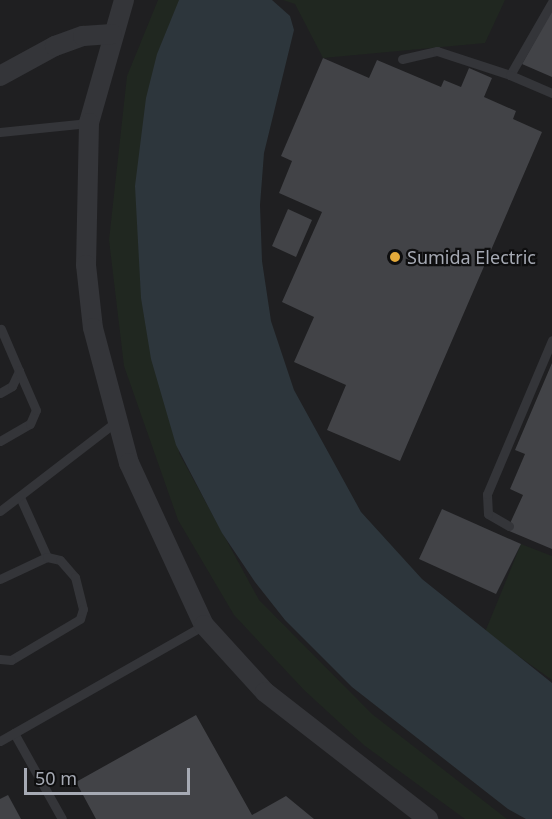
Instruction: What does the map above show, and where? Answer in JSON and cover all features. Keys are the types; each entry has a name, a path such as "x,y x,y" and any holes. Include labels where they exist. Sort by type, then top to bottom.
{"street":[{"path":"124,0 112,34 89,123 86,265 93,328 129,463 204,625 265,692 428,819"},
{"path":"0,76 55,46 83,36 112,34"}],"lane":[{"path":"510,75 552,2"},
{"path":"402,59 437,51 510,75 552,93"},
{"path":"0,132 89,123"},
{"path":"0,328 36,410 30,424 0,441"},
{"path":"509,526 488,514 487,494 552,340"},
{"path":"0,393 12,386 19,371"},
{"path":"0,511 117,421"},
{"path":"20,497 46,557"},
{"path":"0,579 46,557 60,560 75,577 83,609 80,619 11,660 0,658"},
{"path":"0,741 204,625"},
{"path":"14,733 62,819"}],"shaded area":[{"path":"0,0 552,0 552,819 0,819"},
{"path":"158,0 179,0 179,453 259,600 372,714 507,819 465,819 365,746 304,690 234,615 178,520 124,366 109,240 127,76"},
{"path":"179,0 272,0 290,16 294,30 264,153 260,205 262,261 271,321 294,390 361,512 422,579 552,683 552,819 526,819 508,809 352,687 285,620 255,582 222,533 176,445 151,359 141,298 135,186 146,98 157,54"},
{"path":"283,0 505,0 485,43 323,58 295,4"},
{"path":"521,544 552,556 552,680 485,632"}],"building":[{"path":"552,10 552,77 522,64"},
{"name":"Sumida Electric","path":"323,58 369,78 377,60 441,87 444,80 461,87 469,68 492,78 484,97 516,111 513,119 542,132 400,461 327,430 346,385 294,362 314,317 282,302 322,212 279,193 292,161 281,156"},
{"path":"288,209 312,220 296,257 272,246"},
{"path":"552,363 552,549 507,530 523,495 510,489 525,454 515,450"},
{"path":"442,509 521,544 496,594 419,559"},
{"path":"196,715 252,815 286,796 314,819 96,819 76,782"},
{"path":"8,795 21,819 0,819 0,799"}],"place":[{"name":"Sumida Electric","path":"395,257"}]}
